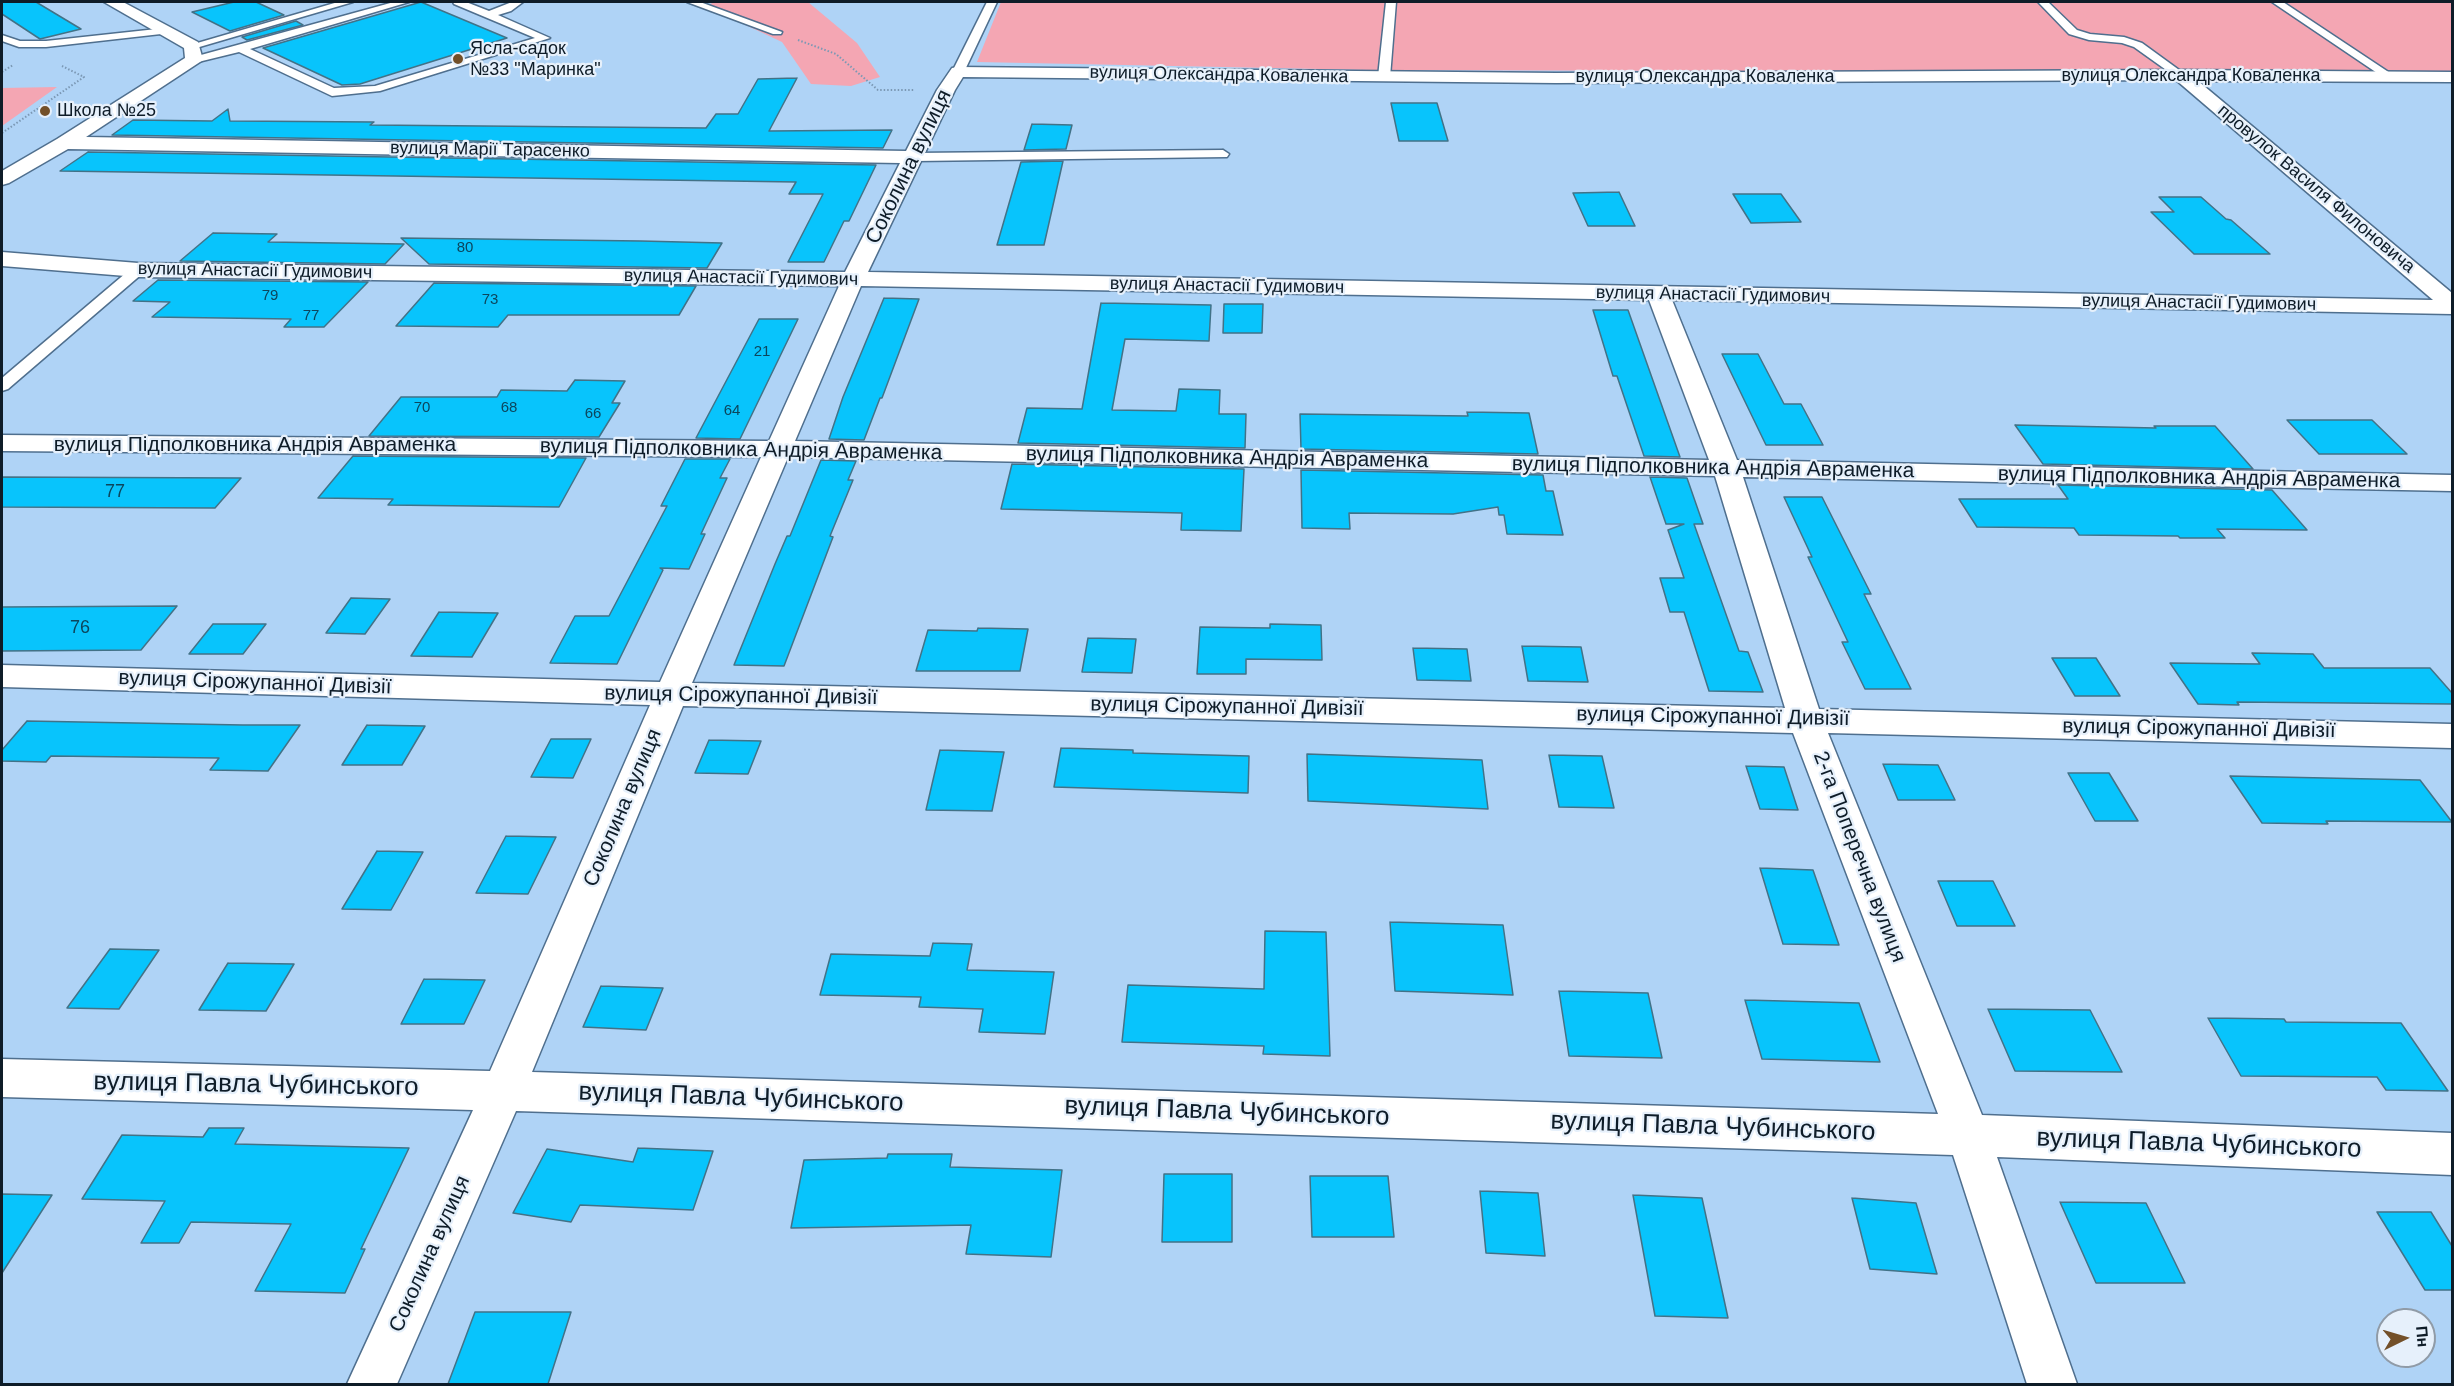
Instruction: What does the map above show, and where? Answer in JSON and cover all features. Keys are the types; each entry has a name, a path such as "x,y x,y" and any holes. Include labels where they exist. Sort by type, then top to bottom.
{"street":[{"path":"2,179 64,143 193,53 166,31 112,2"},
{"name":"вулиця Олександра Коваленка","path":"958,72 1384,77 2180,75 2452,77"},
{"name":"Соколина вулиця","path":"372,1384 503,1091 670,694 853,279 946,90 958,72"},
{"name":"провулок Василя Филоновича","path":"2180,75 2452,305"},
{"name":"вулиця Марії Тарасенко","path":"64,143 915,157"},
{"name":"вулиця Анастасії Гудимович","path":"2,259 138,270 853,279 1658,294 2452,305"},
{"name":"2-га Поперечна вулиця","path":"1658,294 1726,468 1805,719 1968,1135 2052,1384"},
{"name":"вулиця Підполковника Андрія Авраменка","path":"2,443 779,449 2452,483"},
{"name":"вулиця Сірожупанної Дивізії","path":"2,676 2452,736"},
{"name":"вулиця Павла Чубинського","path":"2,1078 1968,1135 2452,1154"}],"lane":[{"path":"193,53 310,12 348,2"},
{"path":"193,53 240,48 405,2"},
{"path":"240,48 332,92 376,89 545,38 458,2"},
{"path":"489,14 507,9 518,2"},
{"path":"692,2 777,32"},
{"path":"958,72 992,2"},
{"path":"1384,77 1391,2"},
{"path":"2043,2 2073,32 2089,37 2124,40 2138,45 2180,75"},
{"path":"2277,2 2390,77"},
{"path":"294,5 310,12"},
{"path":"2,38 19,44 46,44 166,31"},
{"path":"915,157 1223,154"},
{"path":"2,386 138,270"}],"path":[{"path":"777,32 836,54 878,90 946,90"},
{"path":"2,133 84,78 34,52 46,44"}],"shaded area":[{"path":"715,2 808,2 857,43 880,77 851,86 811,84 782,42 705,6"},
{"path":"1001,2 2452,2 2452,73 1369,70 977,62"},
{"path":"57,87 2,126 2,88"}],"building":[{"path":"2,2 36,2 81,29 40,39 2,14"},
{"path":"234,2 256,2 284,15 230,31 192,12"},
{"path":"421,2 507,38 360,84 342,85 263,48"},
{"path":"296,21 303,25 247,40 242,37"},
{"path":"797,78 769,131 892,130 883,148 112,135 133,120 212,121 228,109 230,121 374,122 370,125 706,128 716,114 738,114 758,79"},
{"path":"1391,103 1437,103 1448,141 1399,141"},
{"path":"1032,124 1072,125 1066,149 1024,150"},
{"path":"88,152 876,165 849,221 844,221 824,262 788,262 823,194 789,194 796,182 60,171"},
{"path":"1063,161 1044,245 997,245 1021,162"},
{"path":"1619,192 1635,226 1588,226 1573,193"},
{"path":"1733,194 1781,194 1801,222 1751,223"},
{"path":"2159,197 2201,197 2270,254 2194,254 2151,212 2174,212"},
{"path":"213,233 277,234 268,242 404,244 385,264 180,261"},
{"path":"401,238 722,243 707,268 429,264"},
{"path":"158,280 368,282 324,327 284,327 291,319 152,317 170,302 133,301"},
{"path":"434,283 696,286 679,315 508,315 498,327 396,326"},
{"path":"884,298 919,299 864,440 829,439 843,397"},
{"path":"1101,303 1211,305 1209,341 1125,339 1112,410 1176,411 1179,389 1220,390 1219,414 1246,414 1245,448 1018,443 1027,408 1082,409"},
{"path":"1224,304 1263,304 1262,333 1223,333"},
{"path":"1593,310 1628,310 1680,457 1644,456 1617,376 1613,376"},
{"path":"759,319 798,319 740,439 696,438"},
{"path":"1722,354 1758,354 1784,404 1801,404 1823,445 1766,445"},
{"path":"575,380 625,381 612,403 620,403 599,437 369,436 401,397 497,397 501,390 567,391"},
{"path":"1467,412 1529,413 1538,454 1301,449 1300,414 1468,416"},
{"path":"2287,420 2372,420 2407,454 2319,454"},
{"path":"2015,425 2156,428 2154,426 2215,426 2253,469 2043,464"},
{"path":"353,456 586,458 559,507 388,505 393,499 318,498"},
{"path":"685,459 730,459 720,478 727,478 701,534 705,534 689,569 660,568 663,570 617,664 550,663 575,616 609,616 667,506 661,506"},
{"path":"821,460 856,461 848,480 853,480 830,536 833,537 784,666 734,665 775,564 787,536 790,536"},
{"path":"1012,464 1244,469 1241,531 1181,530 1182,513 1001,509"},
{"path":"1301,470 1543,475 1546,491 1553,491 1563,535 1507,534 1504,515 1499,515 1498,507 1453,514 1349,513 1350,529 1302,528"},
{"path":"2,477 241,478 215,508 2,507"},
{"path":"1650,477 1687,478 1703,524 1694,524 1739,651 1748,652 1763,692 1709,691 1684,612 1670,612 1660,578 1684,578 1668,530 1684,524 1666,524"},
{"path":"2058,485 2272,490 2307,530 2217,529 2225,538 2180,538 2178,536 2079,535 2074,528 1977,527 1959,499 2068,499"},
{"path":"1784,497 1822,497 1871,594 1864,594 1911,689 1865,689 1842,642 1848,642 1808,557 1812,557"},
{"path":"351,598 390,599 365,634 326,633"},
{"path":"177,606 141,650 2,651 2,607"},
{"path":"439,612 498,613 472,657 411,656"},
{"path":"213,624 266,624 243,654 189,654"},
{"path":"1270,624 1321,625 1322,660 1246,659 1246,674 1197,674 1200,627 1270,628"},
{"path":"978,628 1028,629 1020,671 916,671 928,630 977,631"},
{"path":"1088,638 1136,639 1132,673 1082,672"},
{"path":"1522,646 1581,647 1588,682 1528,681"},
{"path":"1413,648 1467,649 1471,681 1417,680"},
{"path":"2252,653 2313,654 2324,668 2430,668 2452,693 2452,704 2237,702 2239,705 2198,704 2170,663 2260,664"},
{"path":"2052,658 2096,658 2120,696 2075,696"},
{"path":"27,721 300,725 268,771 210,770 219,758 51,756 46,762 2,761 2,750"},
{"path":"367,725 425,726 402,765 342,765"},
{"path":"551,739 591,739 573,778 531,777"},
{"path":"709,740 761,741 748,774 695,773"},
{"path":"1061,748 1133,750 1133,753 1249,756 1248,793 1054,787"},
{"path":"940,750 1004,752 992,811 926,810"},
{"path":"1307,754 1482,760 1488,809 1308,801"},
{"path":"1549,755 1602,756 1614,808 1559,807"},
{"path":"1883,764 1938,765 1955,800 1898,800"},
{"path":"1746,766 1784,767 1798,810 1760,809"},
{"path":"2068,773 2109,773 2138,821 2095,821"},
{"path":"2230,776 2420,780 2452,822 2262,823"},
{"path":"506,836 556,837 528,894 476,893"},
{"path":"377,851 423,852 391,910 342,909"},
{"path":"1760,868 1813,870 1839,945 1783,944"},
{"path":"1938,881 1993,881 2015,926 1957,926"},
{"path":"1390,922 1503,925 1513,995 1395,991"},
{"path":"1265,931 1326,932 1330,1056 1263,1054 1264,1046 1122,1042 1128,985 1264,989"},
{"path":"933,943 972,944 967,970 1054,972 1045,1034 979,1032 983,1009 919,1007 921,997 820,995 831,954 930,956"},
{"path":"110,949 159,950 119,1009 67,1008"},
{"path":"228,963 294,964 266,1011 199,1010"},
{"path":"424,979 485,980 464,1024 401,1024"},
{"path":"601,986 663,988 646,1030 583,1027"},
{"path":"1559,991 1648,993 1662,1058 1569,1056"},
{"path":"1745,1000 1859,1003 1880,1062 1762,1059"},
{"path":"1988,1009 2090,1010 2122,1072 2015,1071"},
{"path":"2208,1018 2284,1019 2286,1022 2401,1023 2448,1091 2386,1090 2377,1077 2241,1076"},
{"path":"209,1128 244,1128 235,1144 409,1148 361,1249 365,1249 345,1293 255,1291 291,1224 191,1222 179,1243 141,1243 165,1201 82,1199 122,1135 203,1137"},
{"path":"638,1148 713,1151 693,1210 580,1205 571,1222 513,1213 547,1149 633,1162"},
{"path":"888,1154 952,1154 950,1167 1062,1170 1051,1257 966,1254 971,1225 791,1228 804,1160 887,1158"},
{"path":"1164,1174 1232,1174 1232,1242 1162,1242"},
{"path":"1310,1176 1388,1176 1394,1237 1312,1237"},
{"path":"1480,1191 1538,1193 1545,1256 1486,1253"},
{"path":"2,1194 52,1195 2,1273"},
{"path":"1633,1195 1702,1198 1728,1318 1655,1316"},
{"path":"1852,1198 1916,1203 1937,1274 1870,1269"},
{"path":"2060,1202 2146,1203 2185,1283 2096,1283"},
{"path":"2377,1212 2431,1212 2452,1246 2452,1290 2425,1290"},
{"path":"475,1312 571,1312 548,1384 448,1384"}],"place":[{"name":"Ясла-садок №33 \"Маринка\"","path":"458,59"},
{"name":"Школа №25","path":"45,111"}]}
